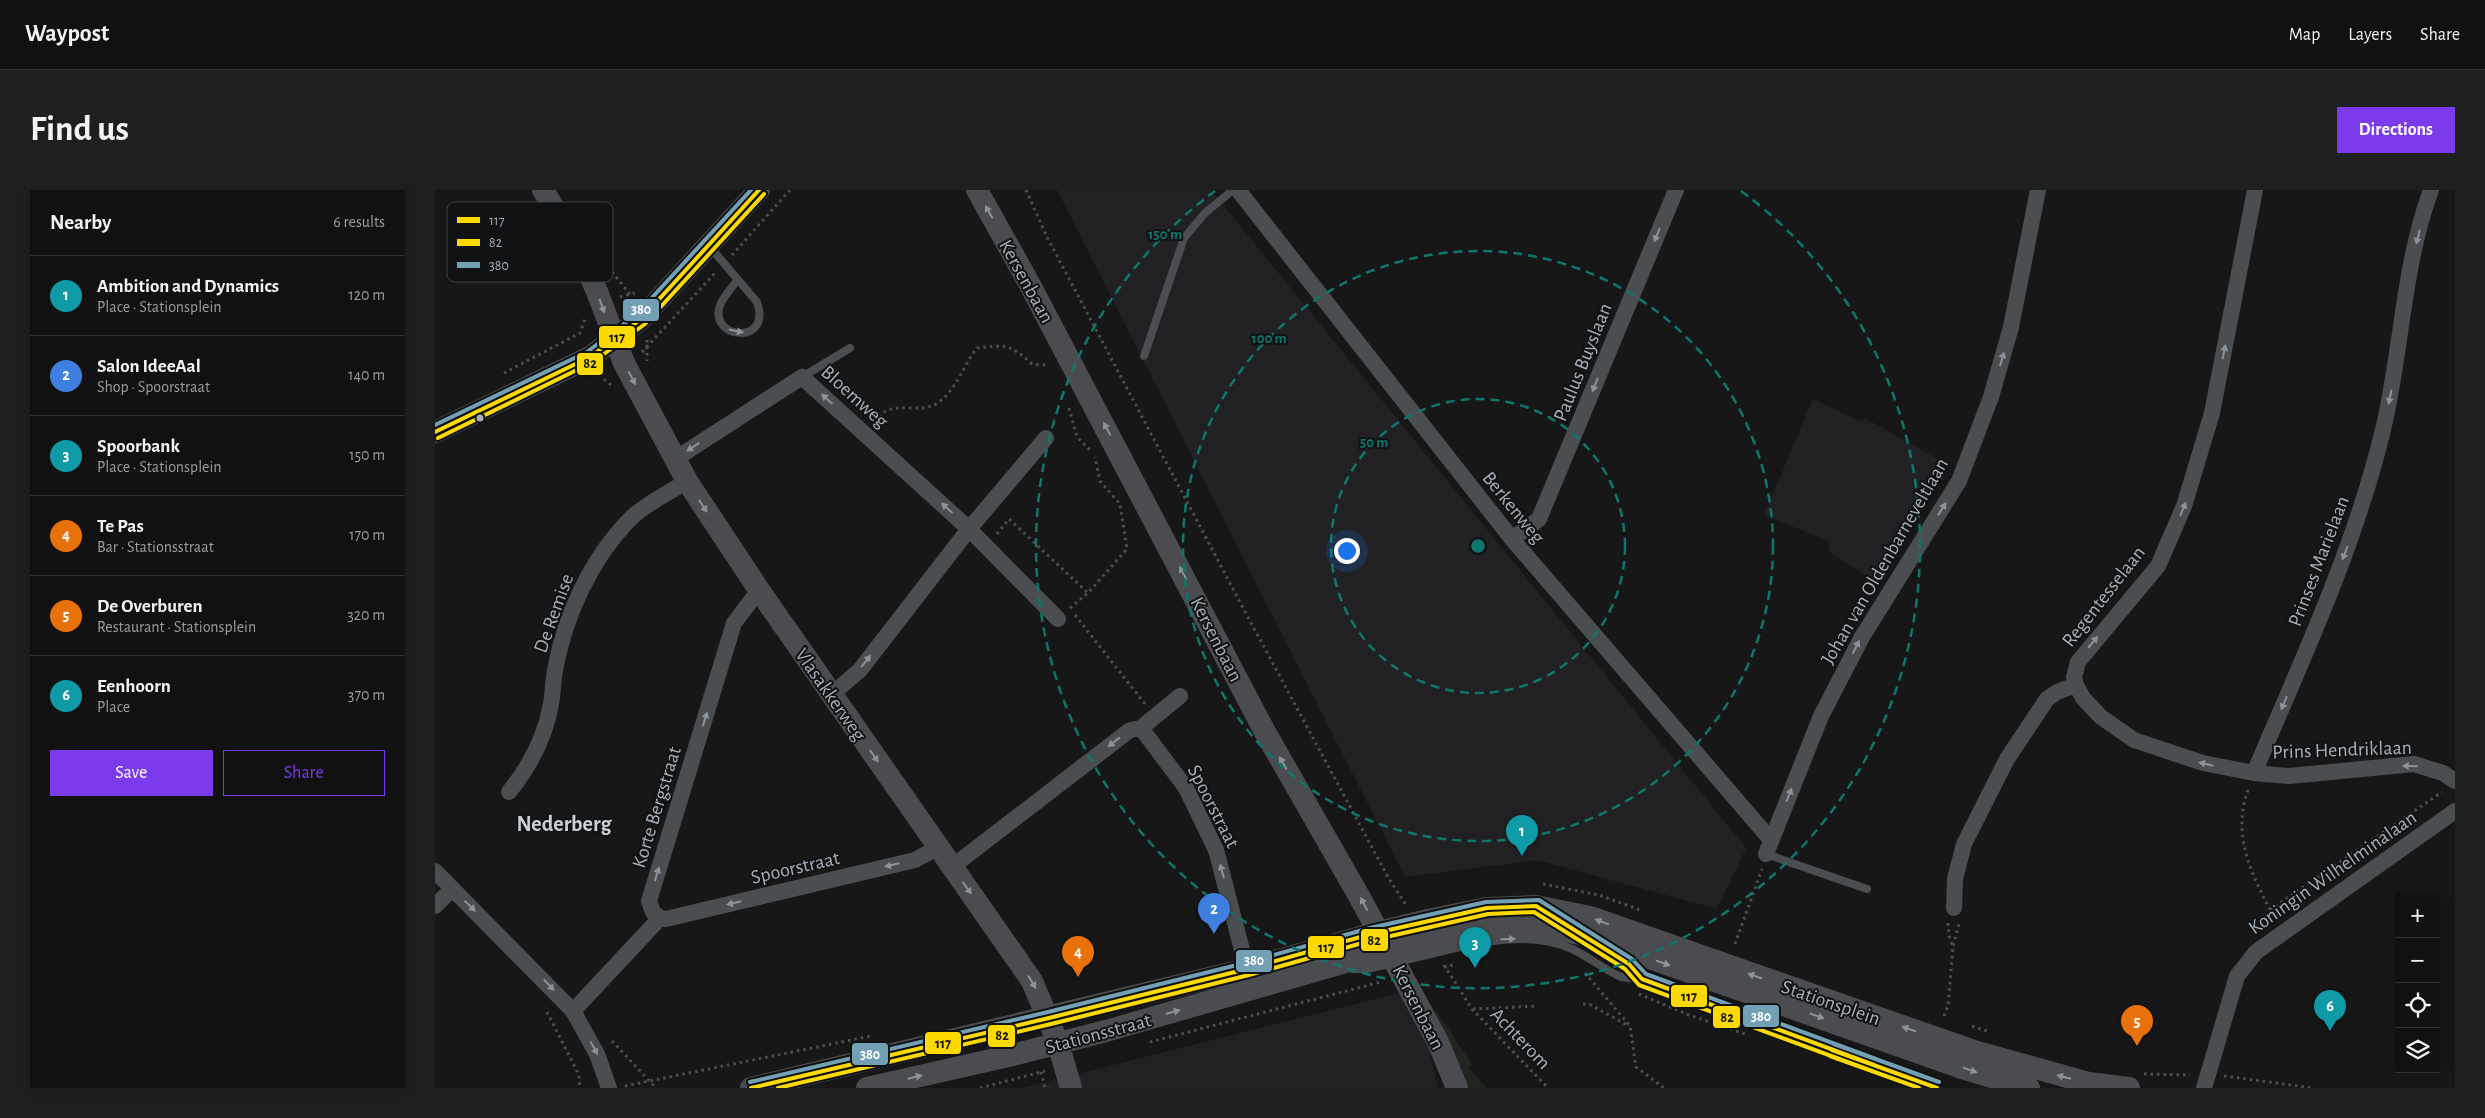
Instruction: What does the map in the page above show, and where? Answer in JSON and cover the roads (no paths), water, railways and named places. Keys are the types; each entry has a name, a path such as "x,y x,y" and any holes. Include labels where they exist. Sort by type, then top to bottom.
{"main road":[{"name":"Vlasakkerweg","path":"543,190 550,202"},
{"path":"435,432 590,357 641,319 759,190"},
{"name":"Kersenbaan","path":"977,190 1035,293 1265,732 1359,896 1438,1042 1457,1088"},
{"name":"Vlasakkerweg","path":"591,282 624,363 687,481 759,590 1031,981 1049,1018 1071,1088"},
{"name":"Stationsplein","path":"1432,936 1487,908 1535,906 1591,917 1991,1056 2089,1083 2129,1088"},
{"name":"Stationsplein","path":"1432,936 1503,926 1552,928 1584,935 1968,1070 2029,1088"},
{"name":"Stationsstraat","path":"867,1088 1058,1043 1326,968 1432,936"},
{"name":"Stationsstraat","path":"751,1088 1247,969 1379,951"}],"street":[{"name":"Berkenweg","path":"1238,190 1512,539 1769,847"},
{"name":"Paulus Buyslaan","path":"1512,539 1539,519 1676,190"},
{"name":"Johan van Oldenbarneveltlaan","path":"1769,847 1821,716 1862,637 1959,481 1991,397 2011,327 2038,190"},
{"name":"Regentesselaan","path":"2076,685 2074,677 2078,662 2157,566 2185,506 2212,412 2255,190"},
{"name":"Prinses Marielaan","path":"2254,773 2327,602 2364,504 2392,387 2408,278 2431,190"},
{"name":"Bloemweg","path":"675,459 802,377 1064,613"},
{"path":"831,694 860,670 969,529 1046,438"},
{"name":"De Remise","path":"509,792 527,769 539,745 551,706 555,670 561,646 573,608 598,558 631,518 687,481"},
{"name":"Korte Bergstraat","path":"660,918 653,912 649,900 734,623 759,590"},
{"name":"Prins Hendriklaan","path":"2076,685 2083,698 2101,718 2134,740 2203,763 2254,773 2289,776 2414,764 2443,772 2451,784"},
{"path":"1954,908 1955,878 1964,844 2007,759 2047,699 2057,692 2076,685"},
{"path":"952,867 1130,730 1141,728 1180,696"},
{"name":"Spoorstraat","path":"1141,728 1187,788 1216,850 1247,969"},
{"name":"Koningin Wilhelminalaan","path":"2206,1082 2237,976 2256,952 2455,811"},
{"name":"Spoorstraat","path":"660,918 665,919 915,860 937,848"},
{"path":"435,871 573,1011 615,1087"},
{"path":"435,906 452,889"},
{"path":"573,1011 660,918"}],"lane":[{"path":"1144,356 1184,238 1205,213 1233,190"},
{"path":"709,245 757,302 761,313 754,329 745,333 735,334 721,322 719,314 721,304 737,280"},
{"path":"802,377 850,348"},
{"path":"1769,847 1867,889"},
{"name":"Stationsplein","path":"1535,906 1629,964 1642,979"},
{"name":"Stationsplein","path":"1432,936 1549,942 1574,950 1621,977 1642,979 1937,1088"}],"place":[{"name":"Ambition and Dynamics","path":"1522,856"},
{"name":"Salon IdeeAal","path":"1214,934"},
{"name":"Spoorbank","path":"1475,968"},
{"name":"Te Pas","path":"1078,977"},
{"name":"Eenhoorn","path":"2330,1031"},
{"name":"De Overburen","path":"2137,1046"}],"district":[{"name":"Nederberg","path":"564,823"}]}
